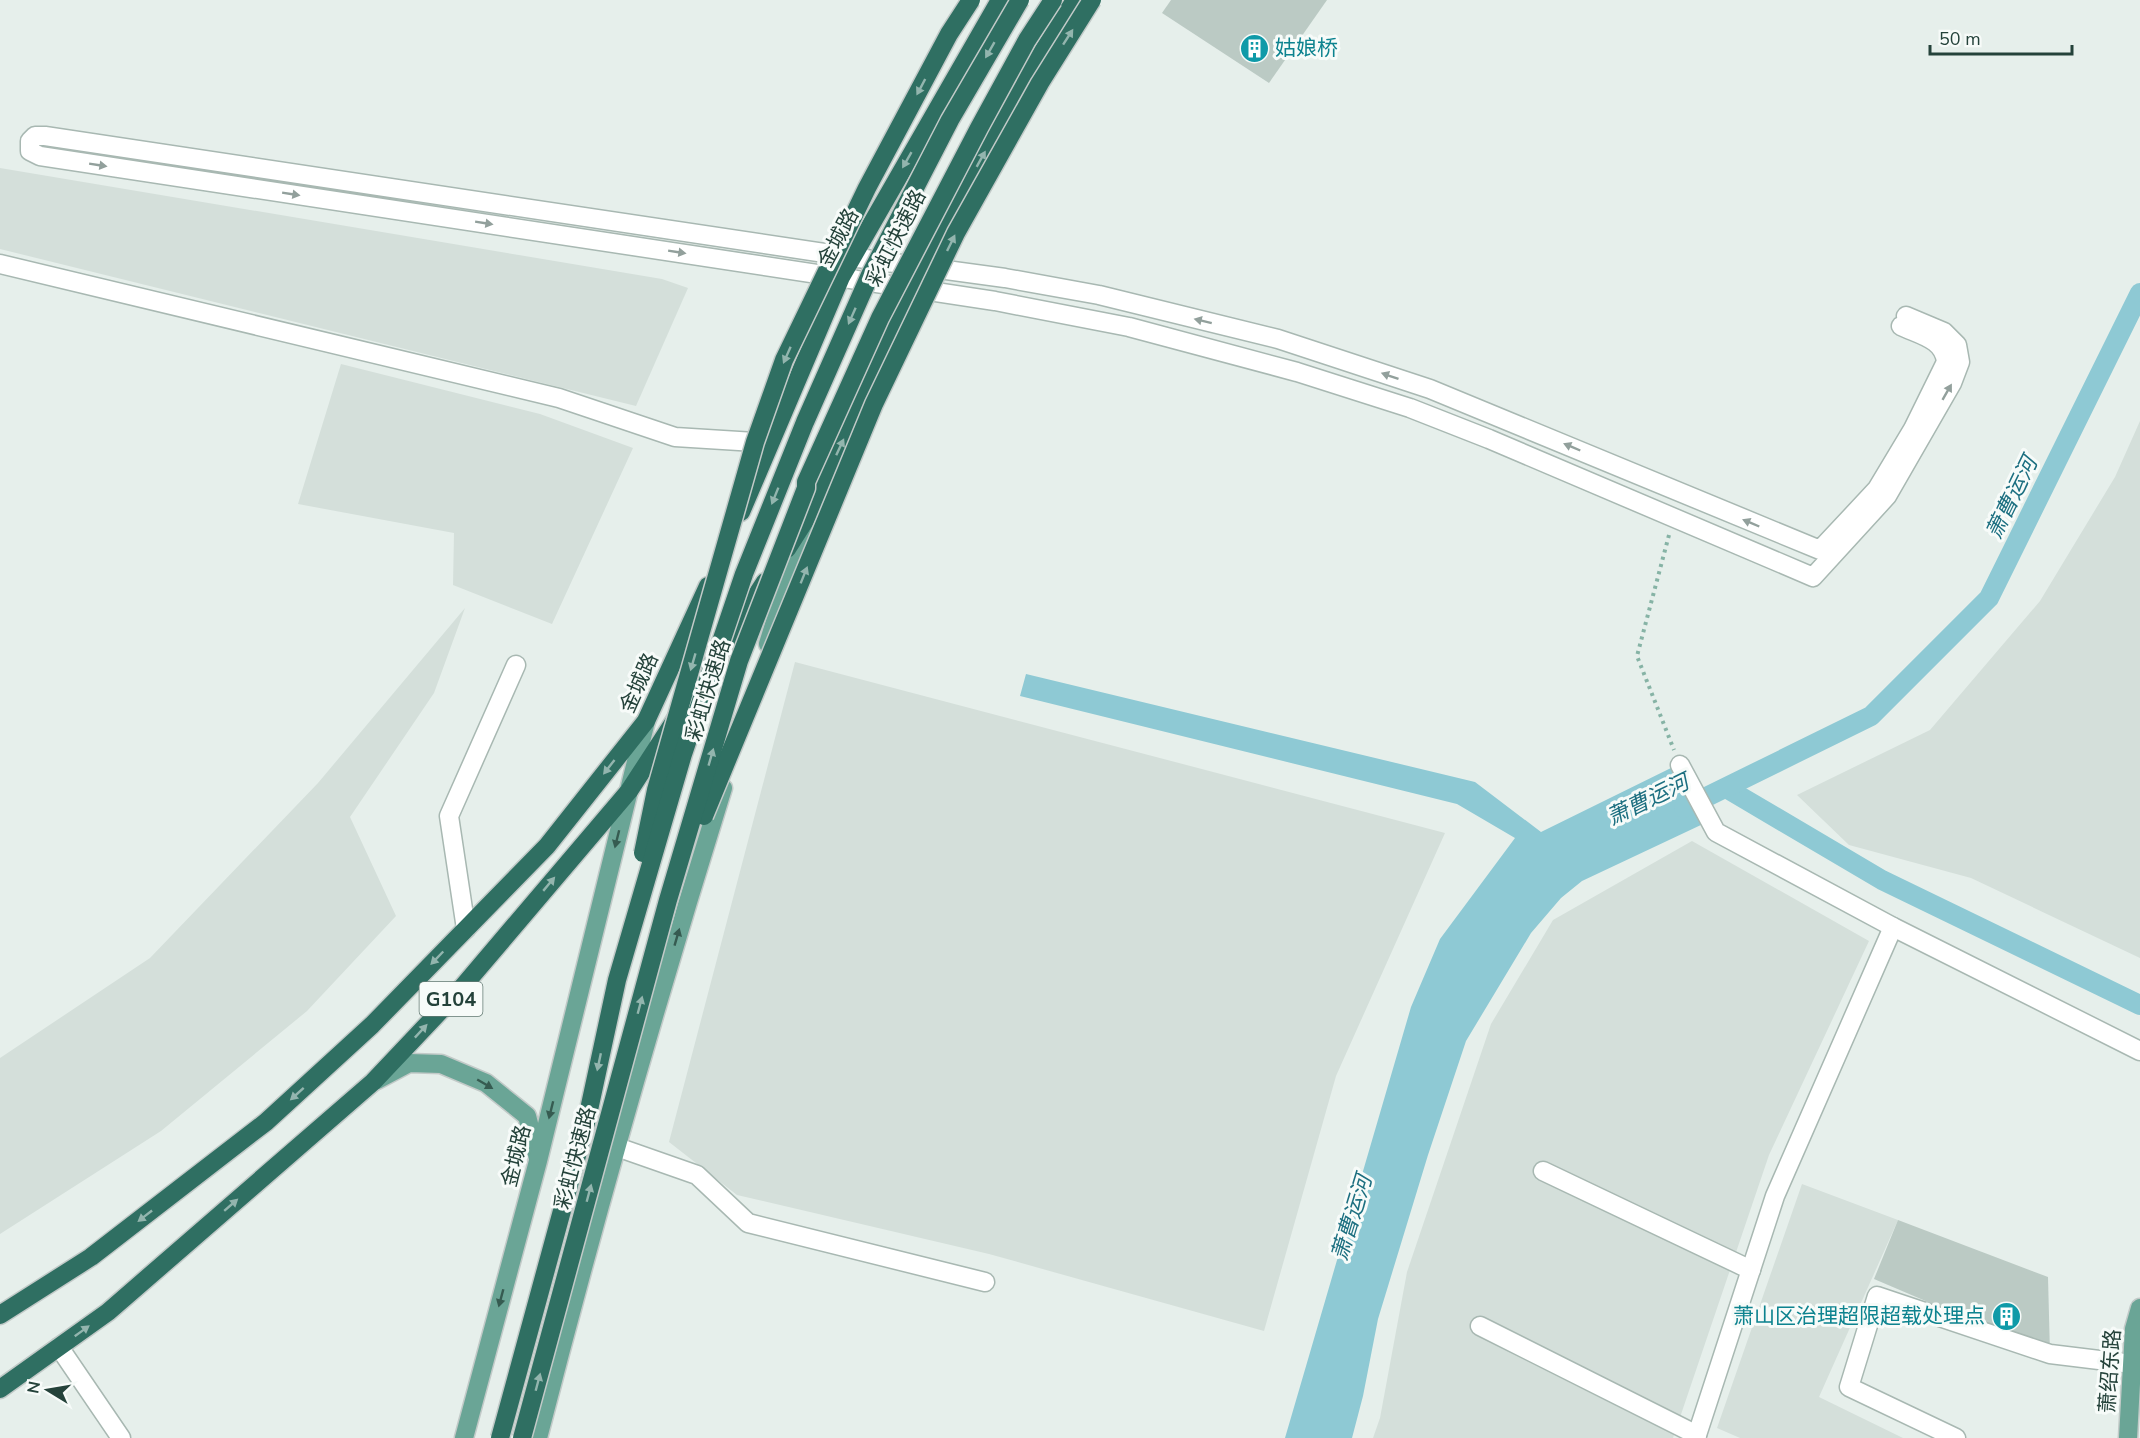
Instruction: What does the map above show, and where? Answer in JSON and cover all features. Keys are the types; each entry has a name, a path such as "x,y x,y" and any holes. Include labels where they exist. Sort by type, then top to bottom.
{"highway":[{"path":"617,980 656,790 755,442 784,360 862,199 949,34 971,0"},
{"name":"金城路","path":"645,721 721,558 841,277 1000,0"},
{"name":"彩虹快速路","path":"500,1438 587,1119 617,980 683,754 744,574 805,422 875,264 950,120 1020,0"},
{"name":"彩虹快速路","path":"522,1438 668,900 739,661 806,488 806,482 880,318 979,128 1027,40 1053,0"},
{"path":"806,519 923,267 1029,73 1075,0"},
{"path":"668,900 874,404 956,233 1040,83 1092,0"},
{"name":"G104","path":"0,1389 108,1312 373,1082 459,991 629,791 806,519"},
{"name":"G104","path":"0,1315 91,1257 266,1122 372,1025 547,846 645,721"}],"main road":[{"path":"538,1438 582,1266 616,1147 680,928 806,519"},
{"name":"金城路","path":"464,1438 538,1161 645,721"},
{"path":"373,1082 409,1063 441,1064 486,1083 527,1116 538,1161"},
{"name":"萧绍东路","path":"2128,1438 2134,1329 2140,1308"}],"street":[{"path":"35,136 45,136 851,257 1005,278 1099,295 1278,339 1430,389 1820,550 1877,489 1913,429 1946,362 1942,347 1904,321 1944,333 1957,345 1960,362 1952,383 1887,496 1813,577 1489,439 1410,408 1297,372 1129,327 913,288 40,156 30,151 30,141 35,136"},
{"path":"0,264 560,398 675,437 755,442"},
{"path":"465,929 449,816 516,665"},
{"path":"1680,765 1716,832 1893,927 2140,1051"},
{"path":"1480,1326 1697,1437 1775,1196 1893,927"},
{"path":"616,1147 697,1175 748,1223 985,1282"},
{"path":"1543,1171 1751,1270"},
{"path":"1956,1438 1849,1387 1877,1296 2050,1354 2132,1364"},
{"path":"59,1347 121,1438"}],"path":[{"path":"1674,519 1637,656 1680,765"}],"shaded area":[{"path":"0,168 662,279 688,288 636,406 0,249"},
{"path":"341,364 540,414 633,448 552,624 453,585 454,533 298,504"},
{"path":"2140,421 2140,958 1971,878 1849,845 1797,795 1930,730 2040,601 2115,477"},
{"path":"465,608 434,693 350,817 396,916 307,1011 161,1131 0,1234 0,1058 150,958 318,783"},
{"path":"795,662 1445,833 1336,1076 1264,1331 989,1254 737,1195 669,1142"},
{"path":"1692,841 1869,941 1769,1155 1673,1438 1373,1438 1380,1418 1407,1272 1491,1024 1553,920"},
{"path":"1802,1184 1898,1220 1819,1397 1903,1438 1740,1438 1717,1428"}],"water":[{"path":"1026,674 1475,782 1541,832 1673,767 1703,824 1582,881 1561,898 1531,933 1466,1041 1428,1155 1378,1319 1352,1438 1285,1438 1411,1007 1440,939 1515,838 1457,804 1020,696"}],"building":[{"name":"姑娘桥","path":"1171,0 1327,0 1269,83 1162,13"},
{"name":"萧山区治理超限超载处理点","path":"1898,1220 2048,1277 2050,1354 1874,1279"}],"waterway":[{"name":"萧曹运河","path":"1684,808 1871,716 1989,598 2140,293"},
{"path":"1726,788 1882,880 2140,1005"}],"place":[{"name":"姑娘桥","path":"1254,48"},
{"name":"萧山区治理超限超载处理点","path":"2006,1316"}]}
